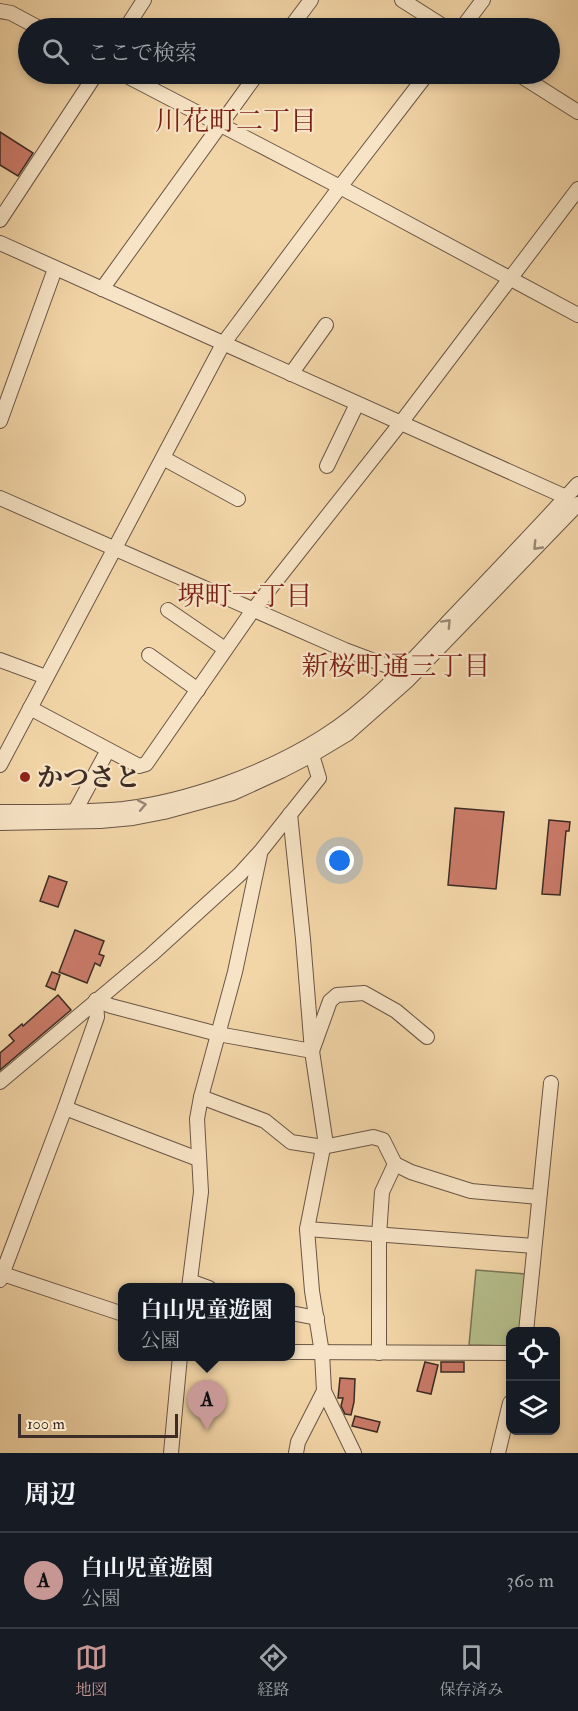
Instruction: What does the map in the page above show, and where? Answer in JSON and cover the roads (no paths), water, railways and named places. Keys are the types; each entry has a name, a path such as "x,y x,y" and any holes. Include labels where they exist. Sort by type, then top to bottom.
{"street":[{"path":"5,12 17,0"},
{"path":"132,18 144,0"},
{"path":"298,18 311,0"},
{"path":"402,0 430,18"},
{"path":"470,18 483,0"},
{"path":"0,220 89,84"},
{"path":"142,84 578,315"},
{"path":"102,289 250,84"},
{"path":"0,765 223,344 419,84"},
{"path":"534,84 578,112"},
{"path":"30,708 139,766 146,764 253,610 400,424 578,189"},
{"path":"0,243 572,500"},
{"path":"0,421 55,268"},
{"path":"291,374 326,325"},
{"path":"327,466 357,404"},
{"path":"163,458 238,499"},
{"path":"0,823 100,821 164,812 234,793 312,754 346,734 408,680 572,500 578,484"},
{"path":"0,498 345,650 401,671"},
{"path":"0,812 124,808 177,798 227,783 256,771 322,737 358,711 401,671 572,500"},
{"path":"168,610 225,649"},
{"path":"149,655 198,690"},
{"path":"0,660 46,677"},
{"path":"75,811 108,750"},
{"path":"0,1082 191,920 240,874 319,778 312,754"},
{"path":"290,814 312,1051 325,1138 307,1229 312,1291 322,1353 324,1391 354,1453"},
{"path":"189,1283 201,1192 197,1119 235,972 260,852"},
{"path":"312,1051 330,1001 337,995 363,993 396,1011 427,1036"},
{"path":"96,1000 218,1034 312,1051"},
{"path":"96,1000 97,1017 1,1275 118,1312"},
{"path":"526,1327 551,1083"},
{"path":"201,1097 265,1121 291,1142 323,1147 373,1137 383,1140 395,1164 411,1172 471,1191 539,1197"},
{"path":"65,1108 198,1159"},
{"path":"379,1353 379,1236 382,1192 395,1164"},
{"path":"307,1229 534,1246"},
{"path":"295,1314 316,1318"},
{"path":"295,1352 506,1353"},
{"path":"171,1453 180,1361"},
{"path":"296,1453 298,1442 324,1391"},
{"path":"498,1453 506,1420"}],"place":[{"name":"かつさと","path":"25,777"},
{"name":"白山児童遊園","path":"207,1430"}],"district":[{"name":"川花町二丁目","path":"236,121"},
{"name":"堺町一丁目","path":"245,596"},
{"name":"新桜町通三丁目","path":"396,666"}]}
